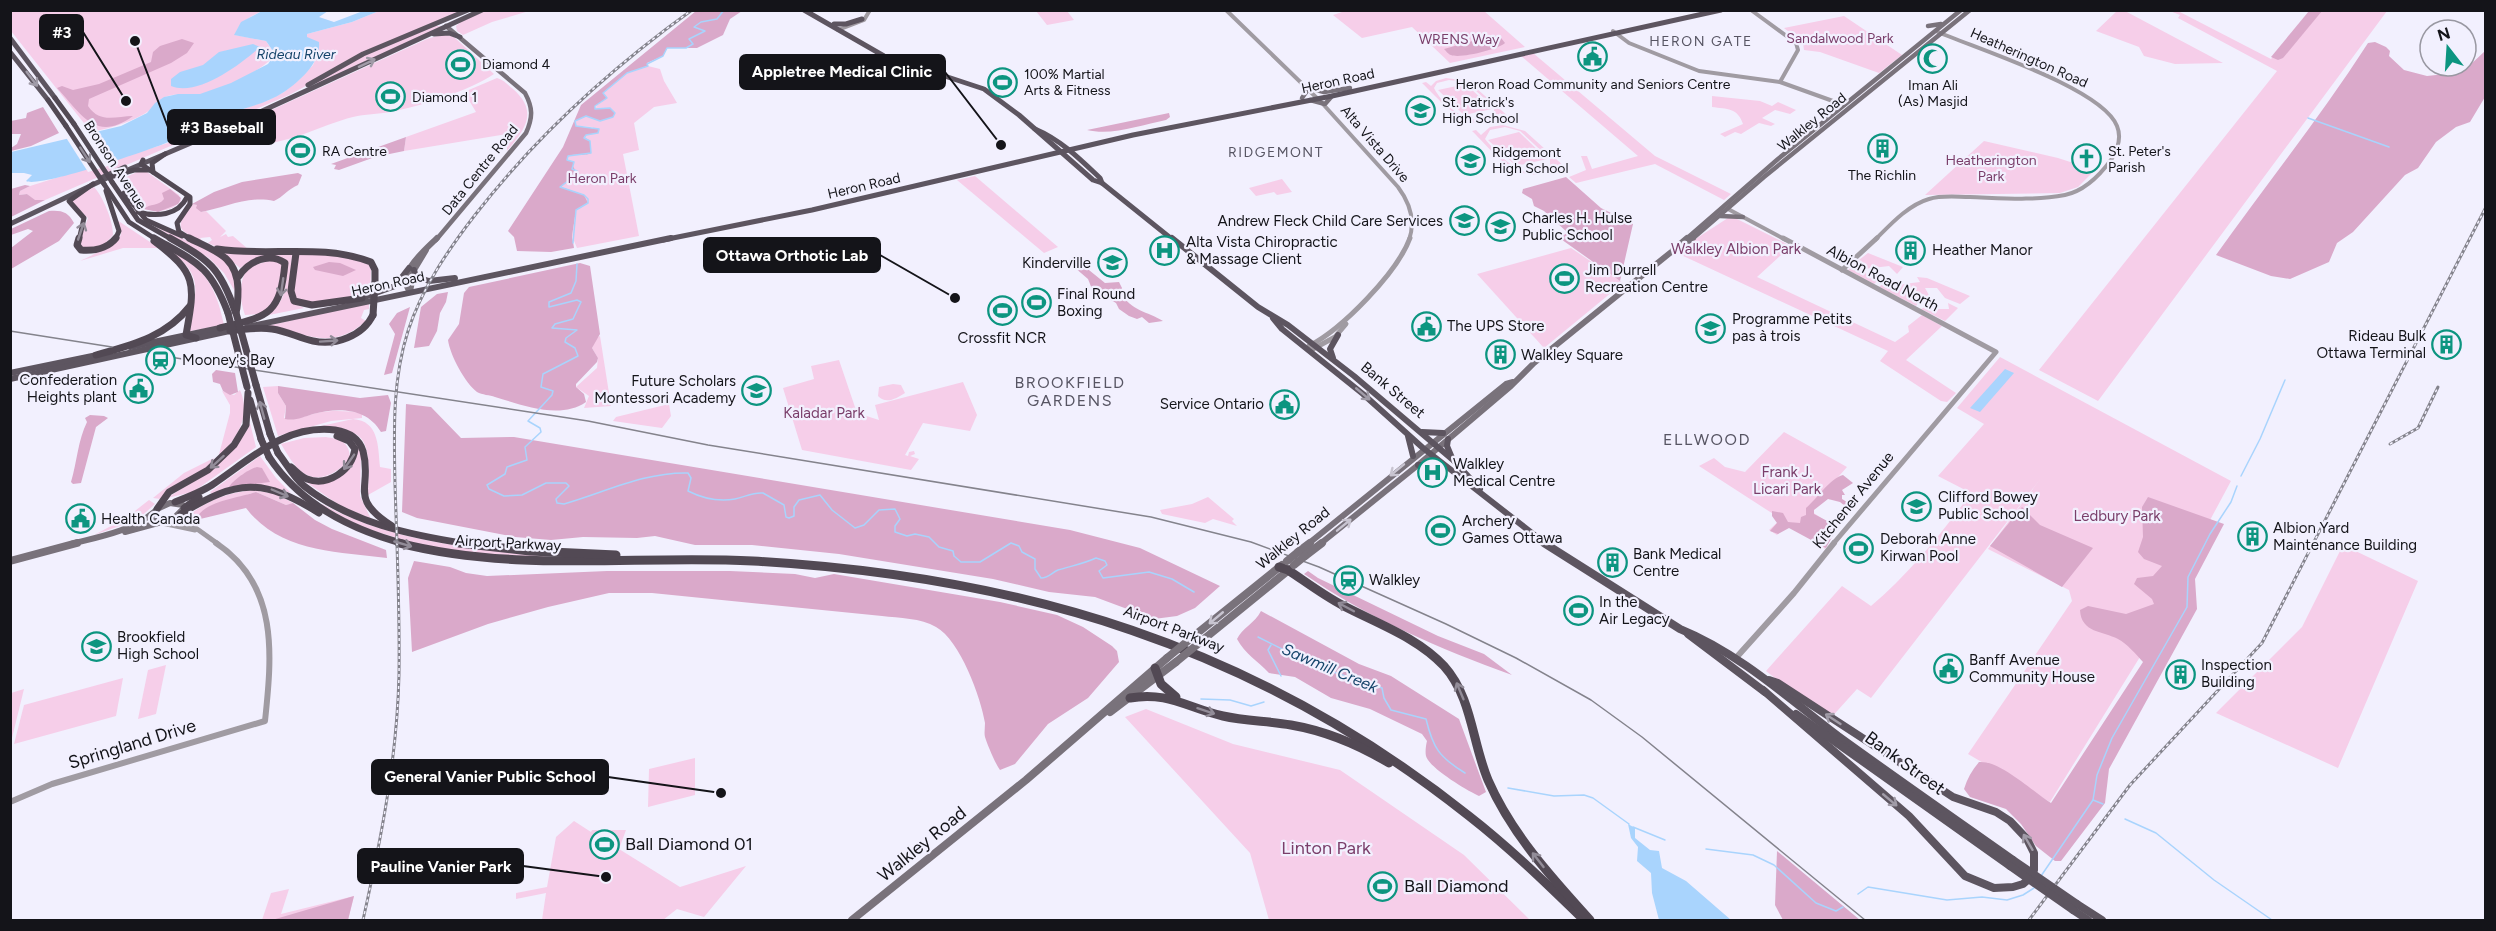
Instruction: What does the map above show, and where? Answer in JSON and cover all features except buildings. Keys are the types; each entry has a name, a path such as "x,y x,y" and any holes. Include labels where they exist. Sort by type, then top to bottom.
{"highway":[{"name":"Bronson Avenue","path":"55,98 138,220 198,254 215,268 226,284 232,313"},
{"name":"Bronson Avenue","path":"48,100 126,218 141,231 188,254 207,269 220,288 232,313"},
{"path":"152,171 152,163 165,154"},
{"path":"142,162 190,197 191,202 176,225 179,232 228,258 239,276"},
{"path":"152,171 134,170 111,180 152,224 189,238"},
{"path":"93,184 69,201 84,218 77,245 83,250 105,246 118,236 119,231 104,186"},
{"path":"138,211 151,215 170,212 183,205 188,195"},
{"path":"141,231 179,259 186,267 193,283 193,302 186,335 196,338"},
{"path":"203,245 231,252 334,252 359,256 374,265 374,315 369,324 360,332 333,341 315,341 270,329 230,331"},
{"path":"296,253 291,291 294,301 312,305 362,298"},
{"path":"220,328 259,316 275,307 281,295 285,263 279,258 260,259 247,266 239,276 232,313"},
{"path":"96,355 157,335 179,320 193,302"},
{"name":"Airport Parkway","path":"232,313 278,453 285,466 299,482 330,505 375,524 413,533 511,549 766,562 914,577 1012,595 1115,622 1210,658 1287,696 1377,750 1464,813 1522,862 1584,921"},
{"name":"Airport Parkway","path":"232,313 248,390 261,438 269,457 285,479 306,499 336,518 365,531 427,551 489,560 675,559"},
{"path":"156,510 169,492 208,470 234,445 246,425 248,390"},
{"path":"175,502 206,488 258,450 279,439 303,432 337,430 353,436 361,447 363,494 371,512 385,522 413,533"},
{"path":"182,512 260,453 286,440 310,434 336,435 352,443 355,452 351,463 341,472 325,479 314,480 297,473 278,453"},
{"path":"182,512 217,494 245,488 263,488 278,491 340,523 365,531"},
{"path":"1287,567 1340,604 1416,643 1435,657 1448,671 1458,687 1488,780 1514,827 1551,876 1590,921"},
{"path":"1156,672 1164,687 1180,700"},
{"path":"1130,698 1153,694 1180,700 1215,714 1293,725 1344,740 1377,756 1464,813"}],"main road":[{"path":"10,222 57,196 210,133 297,91 363,54 468,10"},
{"path":"434,24 446,26 473,10"},
{"path":"10,222 93,184 111,180 142,162 165,154 482,10"},
{"name":"Bank Street","path":"804,10 841,29"},
{"name":"Bank Street","path":"810,10 885,57 968,84 992,95 1035,129 1046,141 1061,150"},
{"name":"Heron Road","path":"1687,16 1707,10"},
{"name":"Heron Road","path":"10,379 230,331 458,277 805,208 1039,153 1310,100 1350,88 1721,10"},
{"name":"Walkley Road","path":"1670,253 1684,246 1720,216 1961,10"},
{"name":"Walkley Road","path":"1095,723 1130,698 1167,658 1267,576 1305,556 1418,465 1438,448 1446,436 1670,253 1684,238 1863,89 1970,10"},
{"path":"460,37 455,27 463,18"},
{"path":"834,24 846,24 864,18"},
{"path":"1928,26 1947,22"},
{"name":"Data Centre Road","path":"410,289 412,269 516,147 528,129 532,117 532,108 527,97 446,26"},
{"name":"Heron Road","path":"10,373 362,298 812,210 1033,159 1061,150 1302,98 1332,96 1614,32"},
{"path":"418,39 446,33 460,37"},
{"name":"Bronson Avenue","path":"10,38 55,98"},
{"name":"Bronson Avenue","path":"10,52 48,100"},
{"path":"1302,98 1309,88 1324,92 1350,88"},
{"path":"1310,100 1325,104 1332,96"},
{"name":"Bank Street","path":"1035,129 1043,132 1093,180 1102,183 1207,268 1311,347 1430,454 1486,495 1542,541 1688,634 1697,644 1761,677 2011,863"},
{"path":"1039,153 1047,148 1046,141"},
{"path":"1033,159 1055,157 1075,161 1077,151 1093,144"},
{"path":"1720,216 1729,214 1743,217"},
{"path":"362,298 395,286 412,269 416,277 425,281 458,277"},
{"path":"1338,334 1330,349 1331,355 1339,364"},
{"name":"Bank Street","path":"1311,347 1339,364 1453,460 1486,495"},
{"path":"1418,431 1446,436 1447,446 1453,460"},
{"path":"1407,434 1413,456"},
{"name":"Walkley Road","path":"852,921 1156,672 1176,662 1276,580 1298,552 1413,456 1431,442 1446,436"},
{"path":"1418,465 1430,463 1444,465"},
{"path":"10,561 121,530 146,519 156,510 175,502 181,503 182,512 160,523 103,540 61,548"},
{"path":"156,510 152,519 160,523"},
{"name":"Bank Street","path":"1732,662 1763,690 2075,907 2102,921"},
{"path":"1761,677 1778,683 1953,797 1996,812 2007,819 2022,832 2033,850 2036,862 2030,878 2023,884 2013,887 1994,888 1965,876 1909,816 1763,690"},
{"name":"Bank Street","path":"2075,907 2088,921"}],"street":[{"path":"841,29 864,18 870,10"},
{"name":"Alta Vista Drive","path":"1226,10 1325,104 1397,187 1412,215 1409,240 1401,255 1338,334 1311,347"},
{"path":"1751,10 1796,43 1798,51 1780,82"},
{"path":"1614,32 1629,43 1699,70 1780,82 1844,105"},
{"name":"Heatherington Road","path":"1842,270 1920,201 1946,196 2052,197 2071,194 2084,189 2119,147 2120,137 2114,121 2089,97 2054,79 1938,32"},
{"name":"Albion Road North","path":"1728,209 1996,352"},
{"name":"Alta Vista Drive","path":"1311,347 1331,335 1352,316"},
{"name":"Kitchener Avenue","path":"1732,662 1794,593 1847,526 1996,352"},
{"path":"182,512 195,530 232,555 255,583 262,596 271,639 265,721"},
{"path":"160,523 195,530"},
{"name":"Springland Drive","path":"10,802 52,784 265,721"}],"green space":[{"name":"WRENS Way","path":"1348,10 1484,11 1525,47 1450,63 1412,27 1362,38 1333,15"},
{"path":"10,11 262,11 242,23 235,35 266,41 275,55 260,68 228,85 198,95 169,96 137,117 91,132 11,31"},
{"path":"379,11 466,11 381,46 289,95 45,200 35,201 27,194 19,195 20,191 30,186 168,143 222,116 269,100 284,92 313,65 319,51 306,37 307,34 352,22"},
{"path":"485,11 529,11 492,22 463,35 457,31 456,26 462,21"},
{"path":"1036,11 1067,11 1074,20 1047,25"},
{"path":"2117,11 2125,11 2223,63 2175,64 2144,56 2139,47 2096,31"},
{"path":"2170,11 2178,11 2271,59 2311,11 2387,11 2098,401 2039,370 2277,71 2178,18 2180,15"},
{"name":"Sandalwood Park","path":"1844,16 1902,55 1879,73 1820,52 1804,50 1803,43 1784,28"},
{"path":"434,26 443,26 318,84 316,82 366,54"},
{"path":"444,34 454,37 494,74 472,86 429,102 390,112 353,117 270,143 254,144 236,141 219,134 427,39"},
{"path":"1533,53 1655,156 1731,194 1724,200 1655,164 1576,183 1569,177 1586,170 1581,156 1587,156 1592,169 1638,156 1520,55"},
{"path":"871,54 882,76 866,79 857,76 854,69 870,66 866,55"},
{"name":"Heron Park","path":"648,66 660,69 677,103 654,107 634,123 639,150 623,154 639,236 577,248 572,236 576,210 587,203 560,187 569,179 568,156 586,155 584,138 586,135 598,133 592,127 576,126 575,121 585,117 611,117 615,113 595,109 603,93 627,73"},
{"path":"497,78 513,89 526,105 524,128 507,151 507,134 404,151 406,137 476,112 464,92"},
{"path":"1446,78 1468,81 1509,117 1500,113 1490,121 1480,123 1458,116 1422,83 1426,82 1431,86 1436,81","holes":["1449,80 1466,82 1494,107 1494,115 1486,119 1468,118 1445,103 1434,88 1437,83"]},
{"path":"1466,84 1492,109 1464,115 1438,90"},
{"path":"1712,96 1760,101 1772,106 1778,102 1796,110 1790,114 1775,110 1762,118 1775,124 1771,126 1759,123 1741,134 1735,132 1725,137 1720,134 1743,124 1735,112 1712,107"},
{"path":"1503,125 1525,131 1566,168 1561,169 1556,164 1546,173 1530,174 1520,172 1502,161 1472,131 1476,130 1481,135 1490,127","holes":["1505,127 1520,131 1550,159 1550,166 1532,173 1523,171 1506,160 1485,139 1490,130"]},
{"path":"1519,132 1547,159 1516,166 1488,140"},
{"name":"Heatherington Park","path":"1984,141 2058,158 2095,170 2078,187 2060,193 1925,195"},
{"path":"137,172 147,172 179,195 181,201 164,210 144,209 122,179"},
{"path":"975,176 1058,247 1044,253 957,180"},
{"path":"1282,179 1292,192 1277,195 1274,192 1256,196 1249,188"},
{"path":"94,187 107,209 113,235 103,246 81,248 79,243 88,218 73,204 71,199"},
{"path":"192,204 197,205 201,212 206,211 226,231 220,237 226,234 228,237 233,236 249,250 217,247 208,243 212,240 210,237 200,238 203,242 183,231 182,219"},
{"name":"Walkley Albion Park","path":"1731,216 1791,246 1757,277 1895,342 1909,332 1908,326 1922,315 1942,326 1906,360 1956,393 1947,402 1941,401 1880,361 1888,351 1679,254 1697,238"},
{"path":"117,220 159,248 123,248 80,261 119,238 121,232"},
{"path":"154,226 213,252 231,265 236,293 224,273 209,258"},
{"name":"Jim Durrell Recreation Centre","path":"1571,248 1623,283 1544,348 1477,274"},
{"path":"168,249 191,263 207,279 217,299 224,325 190,331 195,295 193,277 180,259"},
{"path":"222,253 292,255 289,298 293,303 304,308 264,316 272,311 284,294 287,263 283,258 248,263 240,268"},
{"path":"1868,253 1903,267 1897,274 1889,266 1864,269 1867,276 1877,281 1874,284 1848,270 1854,264 1860,263 1862,261 1859,260"},
{"path":"297,254 332,254 368,263 371,270 370,292 330,302 299,302 293,293"},
{"path":"275,259 283,266 278,299 260,314 245,315 241,290 245,272 248,267"},
{"path":"1917,277 1927,278 1970,296 1960,304 1945,298 1937,288 1925,288 1930,297 1915,295 1910,298 1918,303 1916,306 1879,287 1884,283 1896,288 1896,285 1920,282"},
{"path":"369,303 369,309 364,310 361,318 366,321 341,336 318,338 266,326"},
{"path":"1948,303 1958,308 1945,321 1921,309 1931,304 1938,309 1949,309"},
{"path":"600,336 611,406 584,408 589,396 576,387 597,368 598,358 592,348 595,339"},
{"name":"Ledbury Park","path":"2000,357 2231,481 2179,578 2148,644 2050,802 1968,754 2072,601 2069,590 1988,549 2041,478 1871,698 1857,689 1829,720 1766,671 1842,586 1871,606 1912,567 1960,508 1971,493 1938,476 1984,424 1957,408"},
{"name":"Kaladar Park","path":"839,360 857,413 879,420 875,405 963,382 977,415 970,431 923,423 905,455 908,456 909,452 914,451 915,454 910,456 919,459 911,470 802,450 783,388 814,379 811,366"},
{"path":"901,385 905,393 888,400 878,396 879,387"},
{"path":"278,386 278,393 286,406 284,418 340,411 362,413 362,418 331,421 278,436 263,387"},
{"path":"240,390 244,409 243,418 231,443 218,458 230,413 230,405 222,391 234,395"},
{"path":"669,404 671,416 662,428 613,421 616,417"},
{"path":"353,419 368,424 376,436 380,467 391,469 391,482 368,495 368,459 362,439 346,430 324,429 294,432"},
{"path":"250,423 256,447 193,492 167,498 211,470"},
{"name":"Frank J. Licari Park","path":"1784,432 1847,467 1809,510 1837,528 1825,549 1788,524 1777,535 1769,530 1781,519 1699,466 1714,458 1725,467 1745,472"},
{"path":"326,437 345,444 350,457 338,470 320,477 312,477 300,470 281,444 304,438"},
{"path":"356,445 361,453 360,496 371,519 339,505 306,482 344,471"},
{"path":"260,456 276,478 291,493 268,486 252,485 212,494 210,492"},
{"path":"214,458 212,464 160,499 153,498 184,473"},
{"path":"252,490 276,494 293,503 286,505 256,492 209,507 192,521 191,514 205,504 227,495"},
{"path":"1208,497 1234,519 1232,521 1237,526 1213,519 1205,523 1162,514 1160,510 1192,504"},
{"path":"149,500 155,504 137,520 94,535 126,518"},
{"path":"320,505 351,518 411,537 473,548 568,559 441,551 364,528"},
{"path":"2343,545 2418,581 2338,768 2216,713 2302,627"},
{"path":"166,665 156,714 138,719 148,670"},
{"path":"123,678 116,716 14,744 24,705"},
{"path":"24,689 11,742 11,693"},
{"name":"Linton Park","path":"1146,709 1233,744 1340,770 1464,855 1530,920 1269,920 1250,853 1125,717"},
{"path":"695,758 695,795 648,807 649,769"},
{"path":"574,821 591,832 592,830 626,830 619,849 680,887 746,866 704,917 677,909 663,920 542,920 546,893 516,899 516,893 547,887 556,837"},
{"path":"289,889 281,914 354,896 348,920 262,920 271,893"}],"shaded area":[{"path":"696,11 742,11 730,19 723,35 697,48 667,48 663,56 647,63 648,66 627,73 603,93 607,98 595,106 595,109 610,108 615,113 613,117 600,121 586,116 575,121 576,126 599,129 598,133 584,137 590,141 591,153 568,156 567,160 574,162 573,166 577,174 561,187 584,195 588,203 576,210 572,236 574,248 551,252 517,251 514,237 508,231 563,147 581,105"},
{"path":"2309,11 2322,11 2283,58 2278,60 2271,57"},
{"path":"1483,38 1501,38 1505,43 1462,56 1450,55 1444,49"},
{"path":"182,39 194,43 187,53 171,63 89,99 88,106 93,112 103,117 133,116 120,124 108,127 98,126 89,121 57,88 62,86 73,90 99,84 151,62 153,52 160,46"},
{"path":"2375,42 2386,47 2390,51 2389,56 2404,70 2418,74 2418,78 2478,78 2478,58 2485,51 2485,97 2470,122 2456,127 2436,142 2418,168 2405,175 2353,232 2337,243 2329,262 2290,279 2271,276 2216,255 2312,124 2368,43"},
{"path":"43,107 59,133 31,146 11,151 21,134 11,134 11,121 26,118 27,113"},
{"path":"1169,113 1170,117 1166,120 1127,129 1106,132 1087,130"},
{"path":"406,137 404,151 375,157 339,170 334,169 336,165 331,164"},
{"path":"298,173 302,175 298,185 274,201 246,201 201,212 196,208 197,205 192,204 214,192 242,182"},
{"path":"1566,177 1601,208 1633,224 1620,281 1558,237 1568,233 1544,211 1534,206 1532,199 1522,193 1523,189"},
{"path":"30,186 20,191 19,195 27,194 35,200 45,200 11,217 11,189"},
{"path":"170,189 181,198 178,204 158,212 144,209 162,201 164,199 162,193"},
{"path":"49,211 64,212 74,223 59,241 11,269 11,248 33,231 28,229 11,235 11,229"},
{"path":"1071,259 1079,262 1105,283 1119,282 1122,288 1120,292 1130,304 1163,321 1149,323 1142,317 1137,319 1129,316 1119,309 1116,303 1092,289 1088,279 1067,261"},
{"path":"329,262 340,263 356,270 343,276 315,270 313,267"},
{"path":"580,263 590,266 600,334 592,348 598,358 597,362 576,384 576,387 584,394 586,402 565,410 541,409 481,394 472,388 459,368 448,340 459,324 464,293 469,287"},
{"path":"448,292 440,313 437,331 429,346 414,348 421,307 437,294"},
{"path":"410,307 392,373 384,375 395,334 389,324 397,313"},
{"path":"216,370 235,373 238,392 230,395 223,391 220,384 213,382 212,374"},
{"path":"278,386 360,398 388,395 391,403 386,431 381,432 368,418 352,411 333,410 296,419 285,419 286,406 278,393"},
{"path":"406,404 431,407 461,438 514,437 1070,530 1140,548 1220,586 1195,608 1177,616 1154,619 1095,597 1049,592 993,579 839,554 752,545 695,545 655,536 551,540 515,537 417,518 402,512"},
{"path":"90,415 108,418 96,427 81,483 73,484 71,482 87,422 85,418"},
{"path":"257,467 262,468 270,482 229,487 241,475"},
{"path":"1843,475 1853,483 1842,490 1845,495 1842,495 1842,499 1855,507 1850,510 1840,502 1828,499 1814,510 1814,514 1831,523 1836,530 1826,548 1789,528 1778,534 1770,531 1777,523 1772,516 1772,511 1783,513 1788,522 1800,523 1801,517 1806,515 1806,508 1828,484"},
{"path":"256,492 286,505 293,503 315,520 332,529 386,550 387,558 329,551 292,542 259,523 246,508 196,520 206,508 213,504"},
{"path":"2148,497 2224,524 2195,579 2197,609 2109,769 2105,803 2061,861 2055,861 2036,846 2021,824 2006,809 1970,797 1964,789 1979,762 1987,763 2006,771 2051,803 2143,662 2121,641 2094,630 2084,623 2080,610 2088,606 2126,614 2154,604 2152,599 2134,584 2137,578 2153,576 2162,566 2144,559 2138,552 2143,537 2142,507"},
{"path":"2022,507 2040,525 2093,548 2062,587 1990,546"},
{"path":"414,561 487,576 607,571 730,571 795,574 815,578 834,574 1000,602 1057,615 1083,627 1112,646 1117,651 1119,662 1088,698 1048,724 1015,764 1000,770 985,737 983,712 968,670 945,634 930,624 903,618 652,593 609,593 488,624 412,652 408,578"},
{"path":"1308,571 1438,636 1484,654 1512,675 1431,643 1353,605 1304,574"},
{"path":"1261,611 1359,664 1391,676 1459,719 1486,792 1479,796 1434,767 1426,756 1427,741 1422,734 1370,709 1331,698 1295,677 1269,673 1237,639"},
{"path":"1777,851 1860,920 1783,920 1775,905"},
{"path":"354,896 348,920 272,920"}],"water":[{"name":"Rideau River","path":"262,11 328,11 319,17 334,22 363,11 379,11 352,22 307,34 307,37 319,42 317,57 308,71 296,82 270,100 217,118 181,137 155,147 71,174 35,182 26,181 32,175 11,173 11,152 121,126 147,113 164,97 178,94 200,94 231,83 268,64 275,54 266,41 234,35 241,22"},
{"path":"253,44 260,47 219,77 194,87 171,86 171,79 180,72 203,65 219,52"},
{"path":"2005,369 2014,373 1980,412 1970,408"},
{"path":"1628,824 1635,828 1635,838 1650,850 1659,851 1662,868 1686,881 1731,920 1659,920 1652,893 1651,873 1637,861 1638,847 1631,838"}],"pier":[{"path":"87,130 111,165 88,172 65,136"}],"waterway":[{"name":"Sawmill Creek","path":"573,243 576,210 588,203 588,199 584,195 560,187 577,174 577,171 572,169 574,162 567,160 568,156 591,153 590,141 584,138 586,135 598,133 599,129 576,126 575,121 586,116 600,121 613,117 615,113 610,108 595,109 595,106 607,98 603,93 627,73 648,66 647,64 663,56 667,48 686,48 693,44 689,39 705,31 694,27 701,22 717,19 724,10"},
{"path":"2308,118 2389,147"},
{"name":"Sawmill Creek","path":"577,264 576,281 571,293 549,302 549,307 577,300 581,302 573,319 555,324 552,328 577,330 566,338 565,342 575,348 578,356 543,374 541,387 553,391 552,395 528,421 540,428 541,432 525,447 527,460 507,467 505,474 487,485 489,489 504,496 522,495 546,483 566,483 569,486 556,499 557,503 564,504 641,479 688,473 691,478 688,491 711,499 723,500 763,493 784,505 786,517 789,518 794,516 794,507 799,500 820,495 832,510 855,528 864,525 879,510 895,509 900,519 895,526 895,532 907,536 915,534 929,537 939,547 953,551 954,556 961,562 980,562 1011,543 1019,546 1022,552 1035,559 1035,569 1041,578 1096,558 1105,561 1107,565 1099,571 1103,578 1149,572 1172,579 1194,592"},
{"path":"2241,476 2260,439 2285,380"},
{"path":"2093,800 2097,775 2112,738 2187,607 2188,577 2210,534 2231,502 2237,486"},
{"name":"Sawmill Creek","path":"1258,637 1318,667 1382,688 1384,698 1391,710 1426,719 1438,751 1465,773"},
{"path":"1271,645 1268,650 1281,676"},
{"path":"1201,699 1230,700 1251,706 1264,702"},
{"name":"Sawmill Creek","path":"1508,788 1554,796 1584,795 1593,798 1629,824"},
{"name":"Sawmill Creek","path":"2041,876 2093,800"},
{"name":"Sawmill Creek","path":"2093,800 2103,804"},
{"name":"Sawmill Creek","path":"2125,819 2156,833 2214,880 2272,920"},
{"name":"Sawmill Creek","path":"1633,827 1665,840"},
{"name":"Sawmill Creek","path":"1706,849 1753,855 1774,865 1816,903 1836,911 1843,907"},
{"name":"Sawmill Creek","path":"1858,894 1868,887 1947,900 1982,897 2007,900 2023,895 2034,888"}],"tram line":[{"path":"10,331 112,347"},
{"path":"150,354 588,421 708,445 1151,517 1251,542 1319,567 1446,624 1516,658 1591,700 1642,737 1865,920"}],"railway":[{"path":"363,920 387,799 398,706 399,628 394,426 399,369 408,331 428,285 446,256 499,186 576,105 632,56 692,10"},
{"path":"2029,920 2130,785 2262,643 2486,207"},
{"path":"2390,444 2418,428 2438,387"}],"place":[{"name":"#3 Baseball","path":"135,41"},
{"name":"Heron Road Community and Seniors Centre","path":"1593,57"},
{"name":"Iman Ali (As) Masjid","path":"1933,58"},
{"name":"Diamond 4","path":"461,64"},
{"name":"100% Martial Arts & Fitness","path":"1003,82"},
{"name":"Diamond 1","path":"391,97"},
{"name":"#3","path":"126,101"},
{"name":"St. Patrick's High School","path":"1421,110"},
{"name":"Appletree Medical Clinic","path":"1001,145"},
{"name":"The Richlin","path":"1882,148"},
{"name":"RA Centre","path":"301,151"},
{"name":"St. Peter's Parish","path":"2087,159"},
{"name":"Ridgemont High School","path":"1471,160"},
{"name":"Andrew Fleck Child Care Services","path":"1464,221"},
{"name":"Charles H. Hulse Public School","path":"1501,227"},
{"name":"Heather Manor","path":"1911,250"},
{"name":"Alta Vista Chiropractic & Massage Client","path":"1165,251"},
{"name":"Kinderville","path":"1112,263"},
{"name":"Jim Durrell Recreation Centre","path":"1564,279"},
{"name":"Ottawa Orthotic Lab","path":"955,298"},
{"name":"Final Round Boxing","path":"1036,303"},
{"name":"Crossfit NCR","path":"1002,311"},
{"name":"The UPS Store","path":"1426,326"},
{"name":"Programme Petits pas à trois","path":"1711,328"},
{"name":"Rideau Bulk Ottawa Terminal","path":"2447,345"},
{"name":"Walkley Square","path":"1500,355"},
{"name":"Mooney's Bay","path":"161,360"},
{"name":"Confederation Heights plant","path":"138,389"},
{"name":"Future Scholars Montessori Academy","path":"757,390"},
{"name":"Service Ontario","path":"1285,404"},
{"name":"Walkley Medical Centre","path":"1432,473"},
{"name":"Clifford Bowey Public School","path":"1917,506"},
{"name":"Health Canada","path":"80,519"},
{"name":"Archery Games Ottawa","path":"1441,530"},
{"name":"Albion Yard Maintenance Building","path":"2252,537"},
{"name":"Deborah Anne Kirwan Pool","path":"1859,548"},
{"name":"Bank Medical Centre","path":"1612,563"},
{"name":"Walkley","path":"1348,580"},
{"name":"In the Air Legacy","path":"1578,611"},
{"name":"Brookfield High School","path":"96,646"},
{"name":"Banff Avenue Community House","path":"1948,669"},
{"name":"Inspection Building","path":"2180,674"},
{"name":"General Vanier Public School","path":"721,793"},
{"name":"Ball Diamond 01","path":"604,844"},
{"name":"Pauline Vanier Park","path":"606,877"},
{"name":"Ball Diamond","path":"1383,886"}],"district":[{"name":"HERON GATE","path":"1701,41"},
{"name":"RIDGEMONT","path":"1276,152"},
{"name":"BROOKFIELD GARDENS","path":"1070,391"},
{"name":"ELLWOOD","path":"1707,439"}]}
